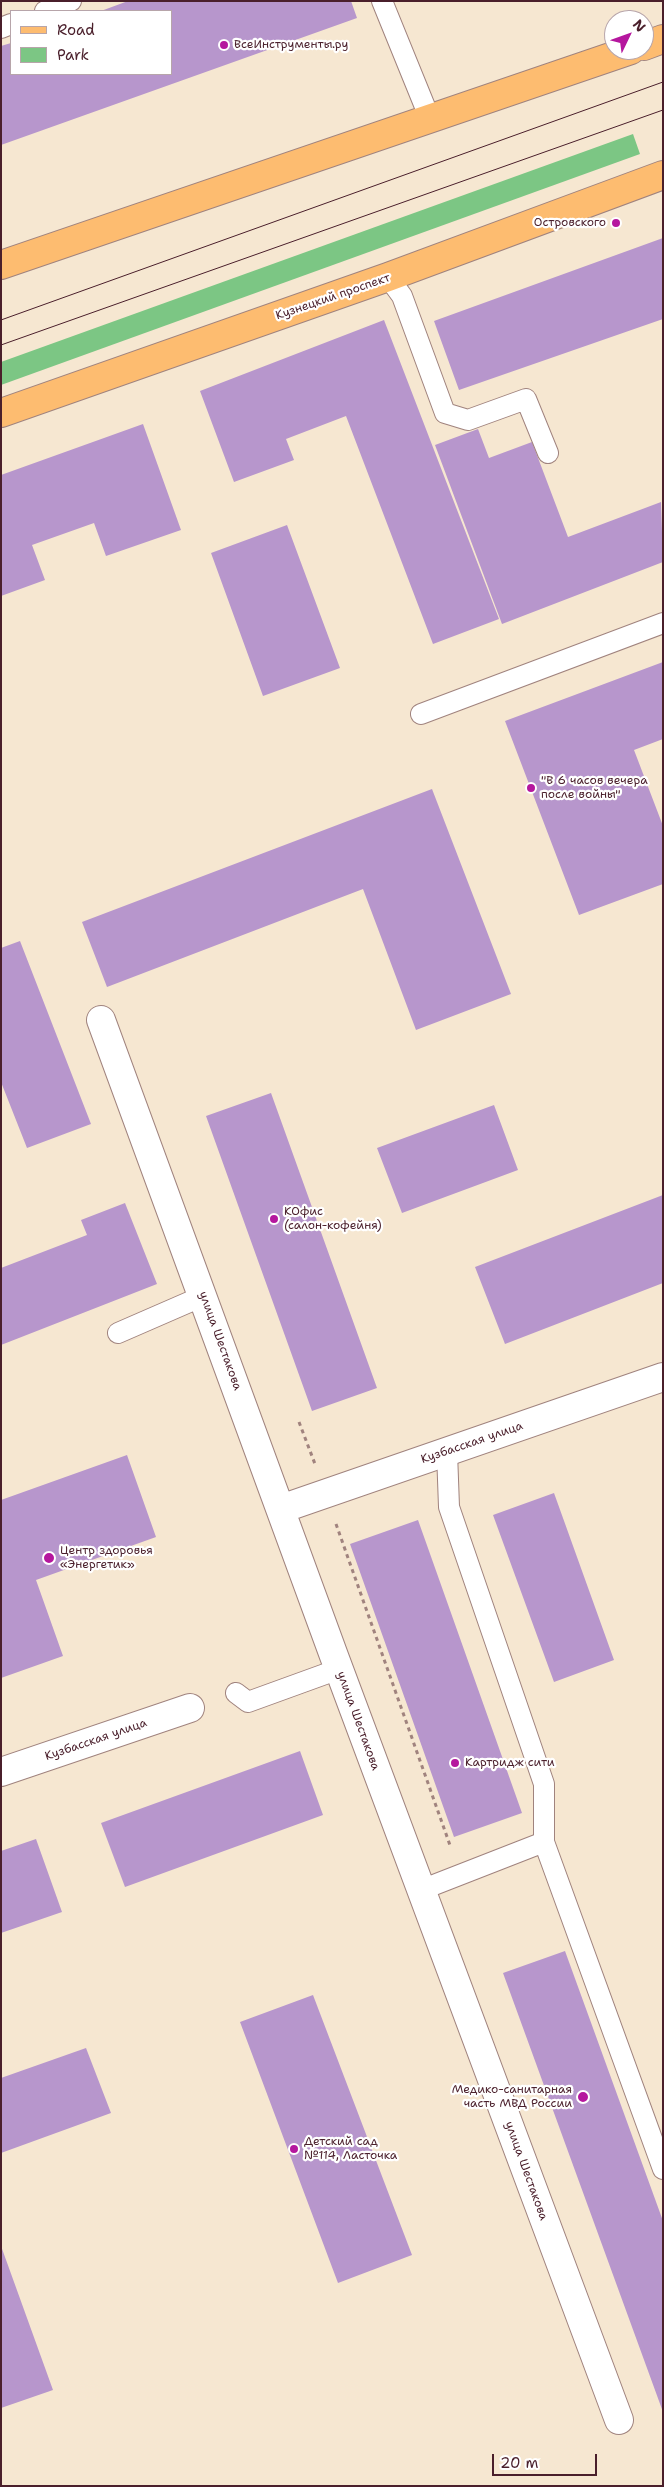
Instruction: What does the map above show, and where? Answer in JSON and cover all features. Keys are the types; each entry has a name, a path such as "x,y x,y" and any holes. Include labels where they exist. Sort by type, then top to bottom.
{"main road":[{"path":"1,265 604,59"},
{"name":"Кузнецкий проспект","path":"1,413 388,277 663,175"}],"street":[{"name":"улица Шестакова","path":"101,1020 339,1669 619,2420"},
{"name":"Кузбасская улица","path":"281,1509 663,1377"},
{"name":"Кузбасская улица","path":"1,1772 190,1708"}],"lane":[{"path":"48,10 71,1"},
{"path":"382,1 430,118"},
{"path":"388,277 402,296 445,413 468,420 526,399 548,454"},
{"path":"421,714 663,624"},
{"path":"118,1333 203,1296"},
{"path":"448,1452 450,1507 544,1784 544,1842 663,2169"},
{"path":"236,1693 248,1702 339,1669"},
{"path":"421,1890 460,1873 544,1842"}],"path":[{"path":"299,1422 326,1493 460,1873"}],"green space":[{"path":"633,134 640,154 1,385 1,362"}],"building":[{"path":"128,1 351,1 357,18 1,145 1,46 10,43 10,75 172,75 172,10 104,10"},
{"path":"663,238 663,319 459,390 434,321"},
{"path":"384,320 499,619 433,644 346,416 286,439 294,460 234,482 200,391"},
{"path":"143,424 181,530 106,556 94,523 32,545 45,580 1,596 1,475"},
{"path":"478,429 489,458 532,442 568,537 661,502 663,562 502,624 435,445"},
{"path":"287,525 340,668 263,696 211,553"},
{"path":"663,662 663,739 634,750 663,826 663,884 579,915 505,721"},
{"path":"432,789 511,994 416,1030 363,889 107,987 82,922"},
{"path":"20,941 91,1124 27,1148 1,1082 1,948"},
{"path":"271,1093 377,1388 312,1411 206,1116"},
{"path":"494,1105 518,1170 402,1213 377,1148"},
{"path":"663,1195 663,1283 505,1344 475,1267"},
{"path":"125,1203 157,1284 1,1345 1,1268 87,1235 81,1220"},
{"name":"Центр здоровья «Энергетик»","path":"127,1455 156,1537 36,1580 63,1656 1,1678 1,1500"},
{"path":"554,1493 614,1660 554,1682 493,1515"},
{"path":"418,1520 522,1813 454,1837 350,1544"},
{"path":"300,1751 323,1815 125,1887 101,1823"},
{"path":"36,1839 62,1912 1,1933 1,1851"},
{"name":"Медико-санитарная часть МВД России","path":"565,1951 663,2221 663,2412 503,1973"},
{"path":"313,1995 412,2255 338,2283 240,2022"},
{"path":"86,2048 111,2113 1,2153 1,2078"},
{"path":"1,2246 53,2390 1,2408"}],"tram line":[{"path":"1,320 663,82"},
{"path":"1,345 663,110"}],"place":[{"name":"ВсеИнструменты.ру","path":"224,45"},
{"name":"Островского","path":"616,223"},
{"name":"\"В 6 часов вечера после войны\"","path":"531,788"},
{"name":"КОфис (салон-кофейня)","path":"274,1219"},
{"name":"Центр здоровья «Энергетик»","path":"49,1558"},
{"name":"Картридж сити","path":"455,1763"},
{"name":"Медико-санитарная часть МВД России","path":"583,2097"},
{"name":"Детский сад №114, Ласточка","path":"294,2149"}]}
